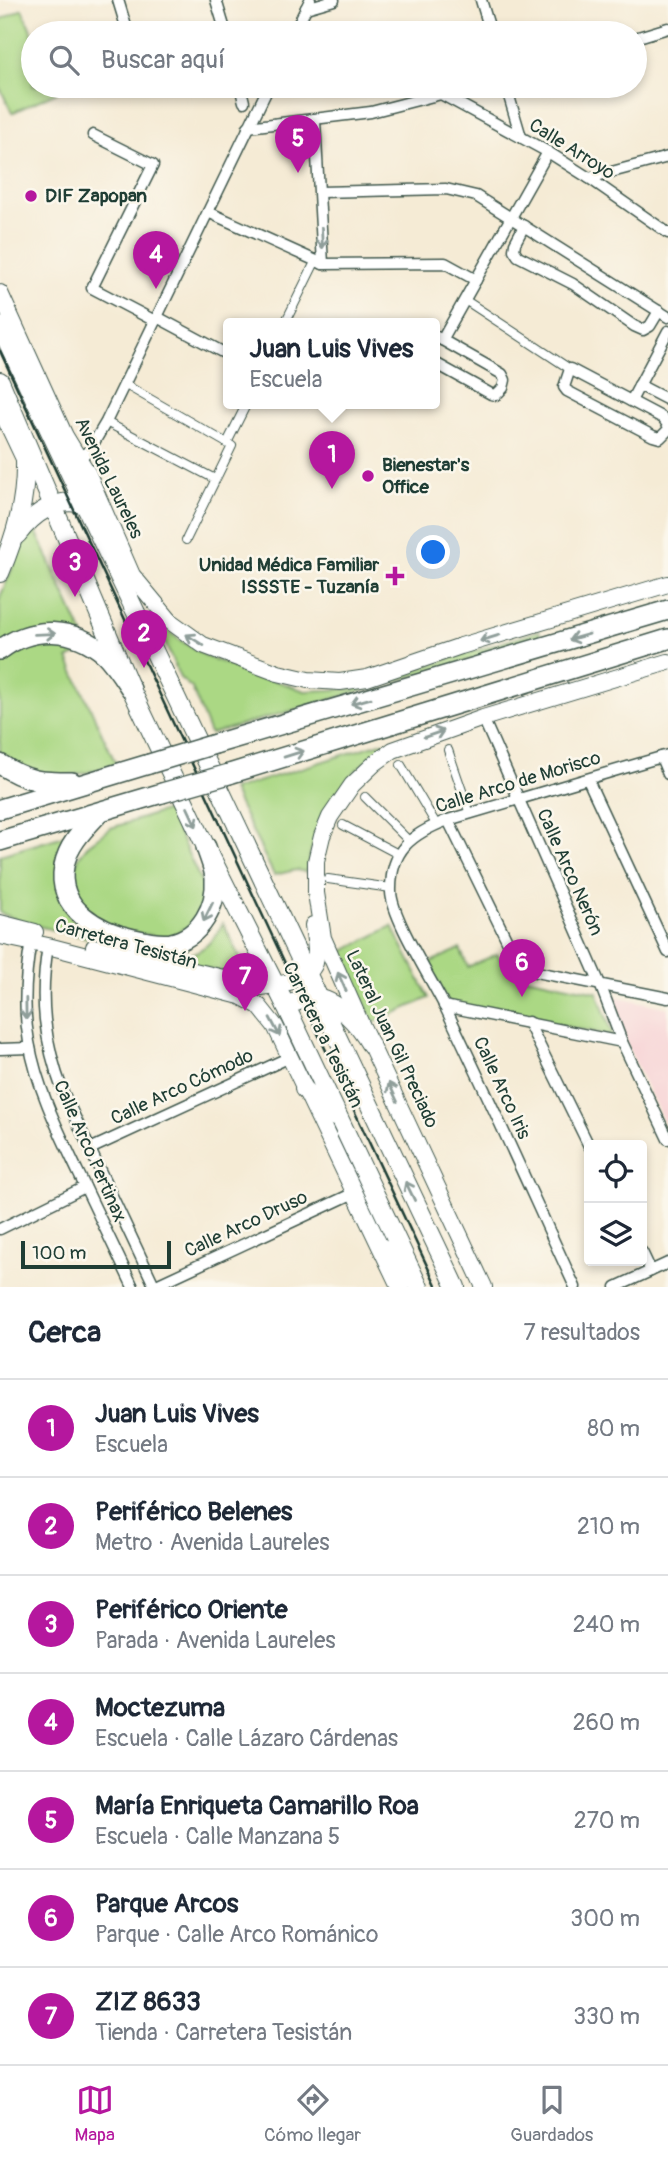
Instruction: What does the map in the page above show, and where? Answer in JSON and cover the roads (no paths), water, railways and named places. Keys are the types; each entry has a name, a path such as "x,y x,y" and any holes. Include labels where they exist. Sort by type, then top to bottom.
{"highway":[{"path":"627,623 668,600"},
{"path":"0,809 90,783 206,743 668,610"},
{"path":"0,650 26,635 45,632 72,635 105,655 131,689"},
{"path":"0,841 229,774 668,639"},
{"path":"536,681 668,653"},
{"path":"0,764 18,776 41,782 90,783"},
{"path":"99,813 72,845 64,865 63,877 73,906 81,916 107,932 161,944 173,943 193,932 202,924 212,907 215,875 206,847"}],"main road":[{"name":"Avenida Laureles","path":"0,293 65,436 88,474 132,575 159,610 184,633 203,645 257,666 308,680 340,682 367,678 668,584"},
{"name":"Avenida Laureles","path":"0,326 151,645 206,743"},
{"path":"0,380 131,689"},
{"path":"0,408 43,498 53,506"},
{"path":"0,573 15,538 24,500 25,460"},
{"path":"15,538 30,519 53,506 65,501 85,505"},
{"path":"132,575 151,645"},
{"name":"Lateral Juan Gil Preciado","path":"484,1287 323,938 316,893 316,861 322,836 340,800 367,770 393,750 483,718 668,662"},
{"name":"Carretera a Tesistán","path":"131,689 206,847 276,985 419,1287"},
{"name":"Carretera a Tesistán","path":"206,743 318,998 456,1287"},
{"path":"0,922 261,987 287,982 307,972 316,962 312,906 316,893"},
{"name":"Carretera Tesistán","path":"0,936 240,996 255,1003 272,1020 400,1287"},
{"path":"286,1006 296,1001 318,998 352,1020 370,1044"},
{"path":"304,1089 341,1123"},
{"path":"384,1213 395,1252 400,1287"},
{"path":"439,1253 464,1287"}],"street":[{"path":"118,0 124,21"},
{"path":"216,0 222,21"},
{"path":"300,21 308,4 334,0"},
{"path":"481,0 487,21"},
{"path":"647,34 668,28"},
{"path":"243,98 244,102"},
{"path":"78,458 89,451 106,422 263,98"},
{"path":"248,127 372,113 426,98"},
{"name":"Calle Arroyo","path":"448,98 548,152 668,233"},
{"path":"510,98 521,137"},
{"path":"288,318 319,262 320,192 315,121"},
{"path":"93,135 152,165 92,288 223,352"},
{"path":"440,337 465,300 548,152"},
{"path":"589,178 668,157"},
{"path":"320,192 460,190 476,196 511,217 663,314 643,330 573,284 519,257 514,250 515,243 524,226"},
{"path":"208,212 319,262 445,263 476,280"},
{"path":"465,300 570,369 663,418 668,427 660,438 653,436 567,391 564,382 570,369"},
{"path":"631,401 668,331"},
{"path":"440,339 502,374 505,380 503,388 496,394 491,394 440,366"},
{"path":"124,384 230,445"},
{"path":"639,385 668,400"},
{"path":"186,540 245,409"},
{"path":"106,422 215,480"},
{"name":"Calle Arco Nerón","path":"483,718 600,985 622,1042 668,1139"},
{"path":"448,750 470,814"},
{"path":"664,756 668,774"},
{"name":"Calle Arco de Morisco","path":"393,907 392,873 398,854 409,841 436,824 664,756"},
{"path":"401,765 436,824"},
{"path":"588,780 668,952"},
{"path":"365,797 409,841"},
{"path":"448,820 522,969 668,998"},
{"path":"344,824 398,854"},
{"path":"328,879 391,888"},
{"name":"Calle Arco Iris","path":"393,907 444,1006 575,1287"},
{"name":"Calle Arco Pertinax","path":"31,942 26,980 26,1017 30,1048 45,1101 133,1287"},
{"name":"Calle Arco Pertinax","path":"48,946 44,994 47,1040 63,1092 154,1287"},
{"path":"444,1006 622,1042"},
{"path":"528,1022 586,1140"},
{"path":"0,1049 30,1048"},
{"name":"Calle Arco Cómodo","path":"89,1149 290,1057"},
{"path":"0,1228 85,1187"},
{"name":"Calle Arco Druso","path":"154,1287 354,1193"},
{"path":"647,1263 651,1271"},
{"path":"616,1287 668,1263"}],"railway":[{"path":"0,351 437,1287"}],"place":[{"name":"María Enriqueta Camarillo Roa","path":"298,173"},
{"name":"DIF Zapopan","path":"31,196"},
{"name":"Moctezuma","path":"156,289"},
{"name":"Bienestar's Office","path":"368,476"},
{"name":"Juan Luis Vives","path":"332,489"},
{"name":"Unidad Médica Familiar ISSSTE - Tuzanía","path":"395,576"},
{"name":"Periférico Oriente","path":"75,597"},
{"name":"Periférico Belenes","path":"144,668"},
{"name":"Parque Arcos","path":"522,997"},
{"name":"ZIZ 8633","path":"245,1011"}]}
